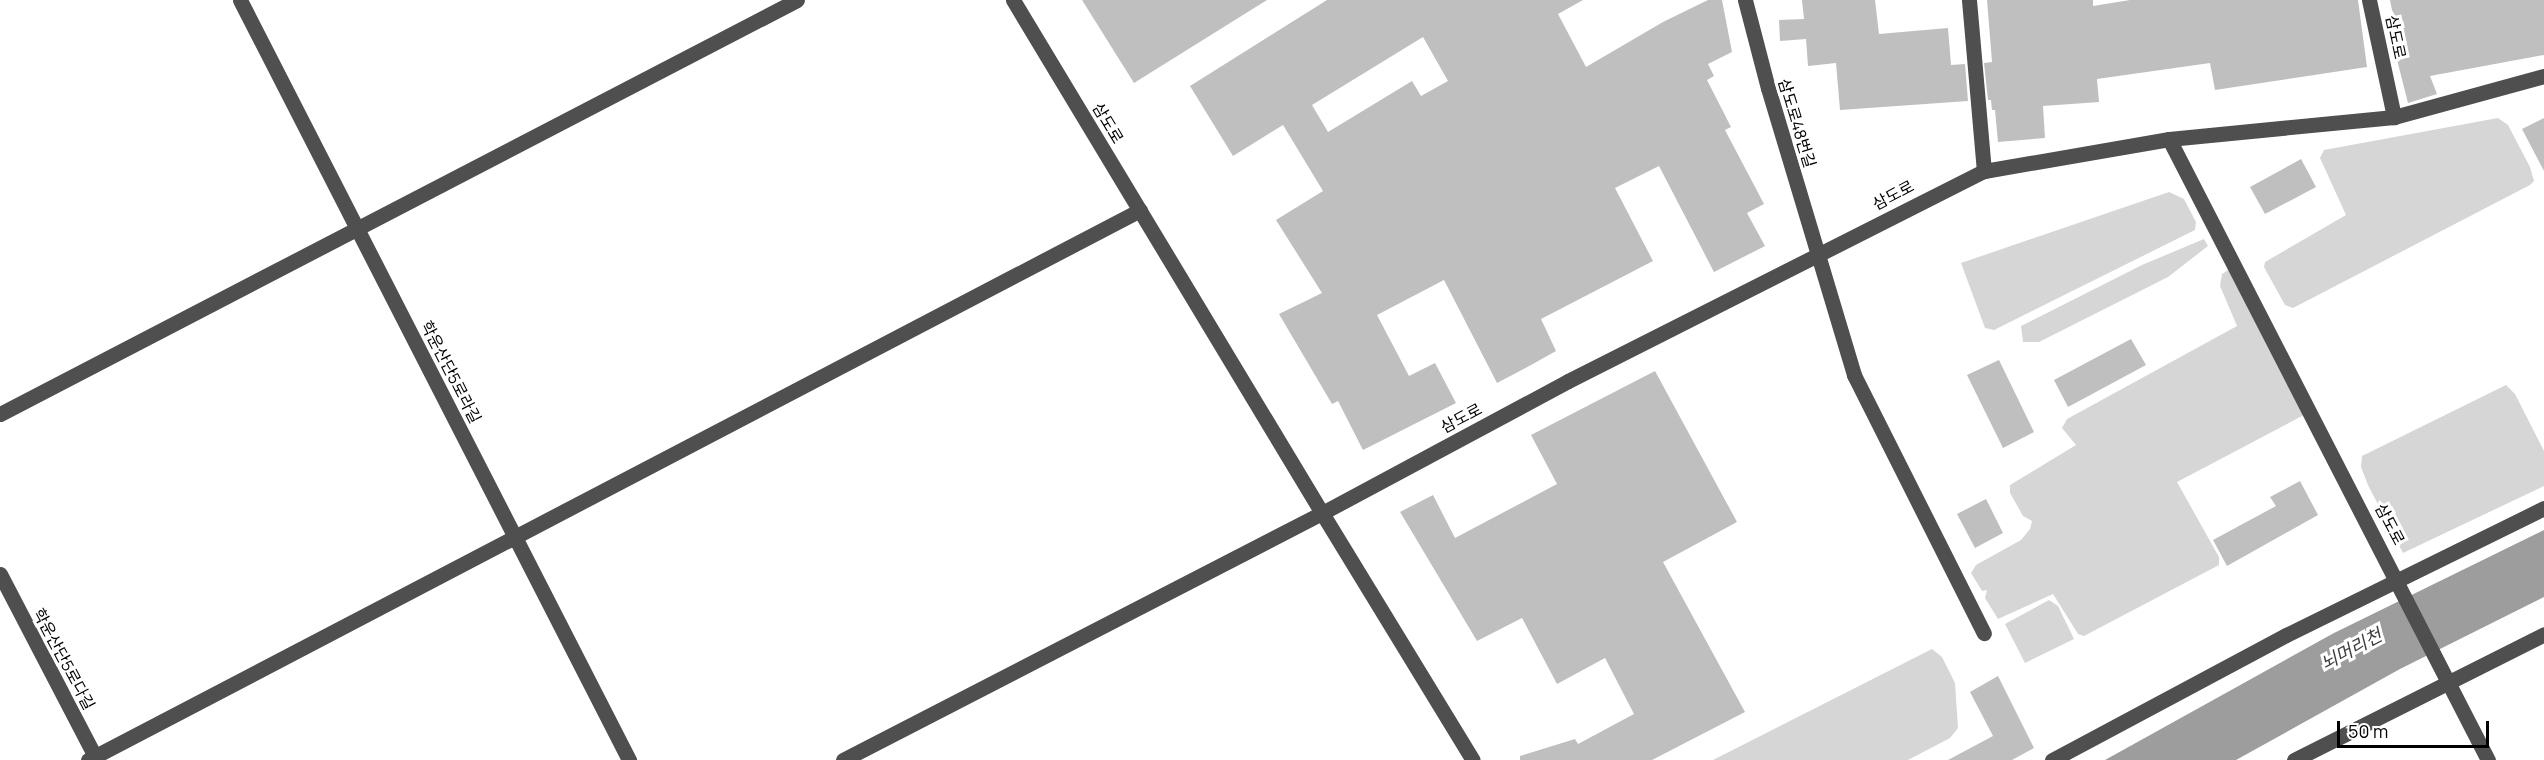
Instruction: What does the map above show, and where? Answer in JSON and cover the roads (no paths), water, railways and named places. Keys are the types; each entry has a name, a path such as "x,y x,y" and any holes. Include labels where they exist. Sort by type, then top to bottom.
{"street":[{"name":"학운산단5로라길","path":"240,0 629,760"},
{"path":"0,414 797,0"},
{"name":"삼도로","path":"1014,0 1322,513 1568,381 1984,171 2169,139 2394,117 2544,76"},
{"name":"삼도로48번길","path":"1745,0 1818,255 1861,393 1984,633"},
{"path":"1969,0 1984,171"},
{"name":"삼도로","path":"2370,0 2394,117"},
{"name":"삼도로","path":"2169,139 2398,579 2488,760"},
{"path":"93,759 514,535 1140,210"},
{"path":"2052,760 2398,579 2544,508"},
{"path":"843,760 1322,513 1473,760"},
{"name":"학운산단5로다길","path":"0,574 93,759"},
{"path":"2294,760 2544,634"}],"water":[{"name":"뇌머리천","path":"2544,530 2544,597 2400,669 2236,760 2105,760 2334,633"}]}
